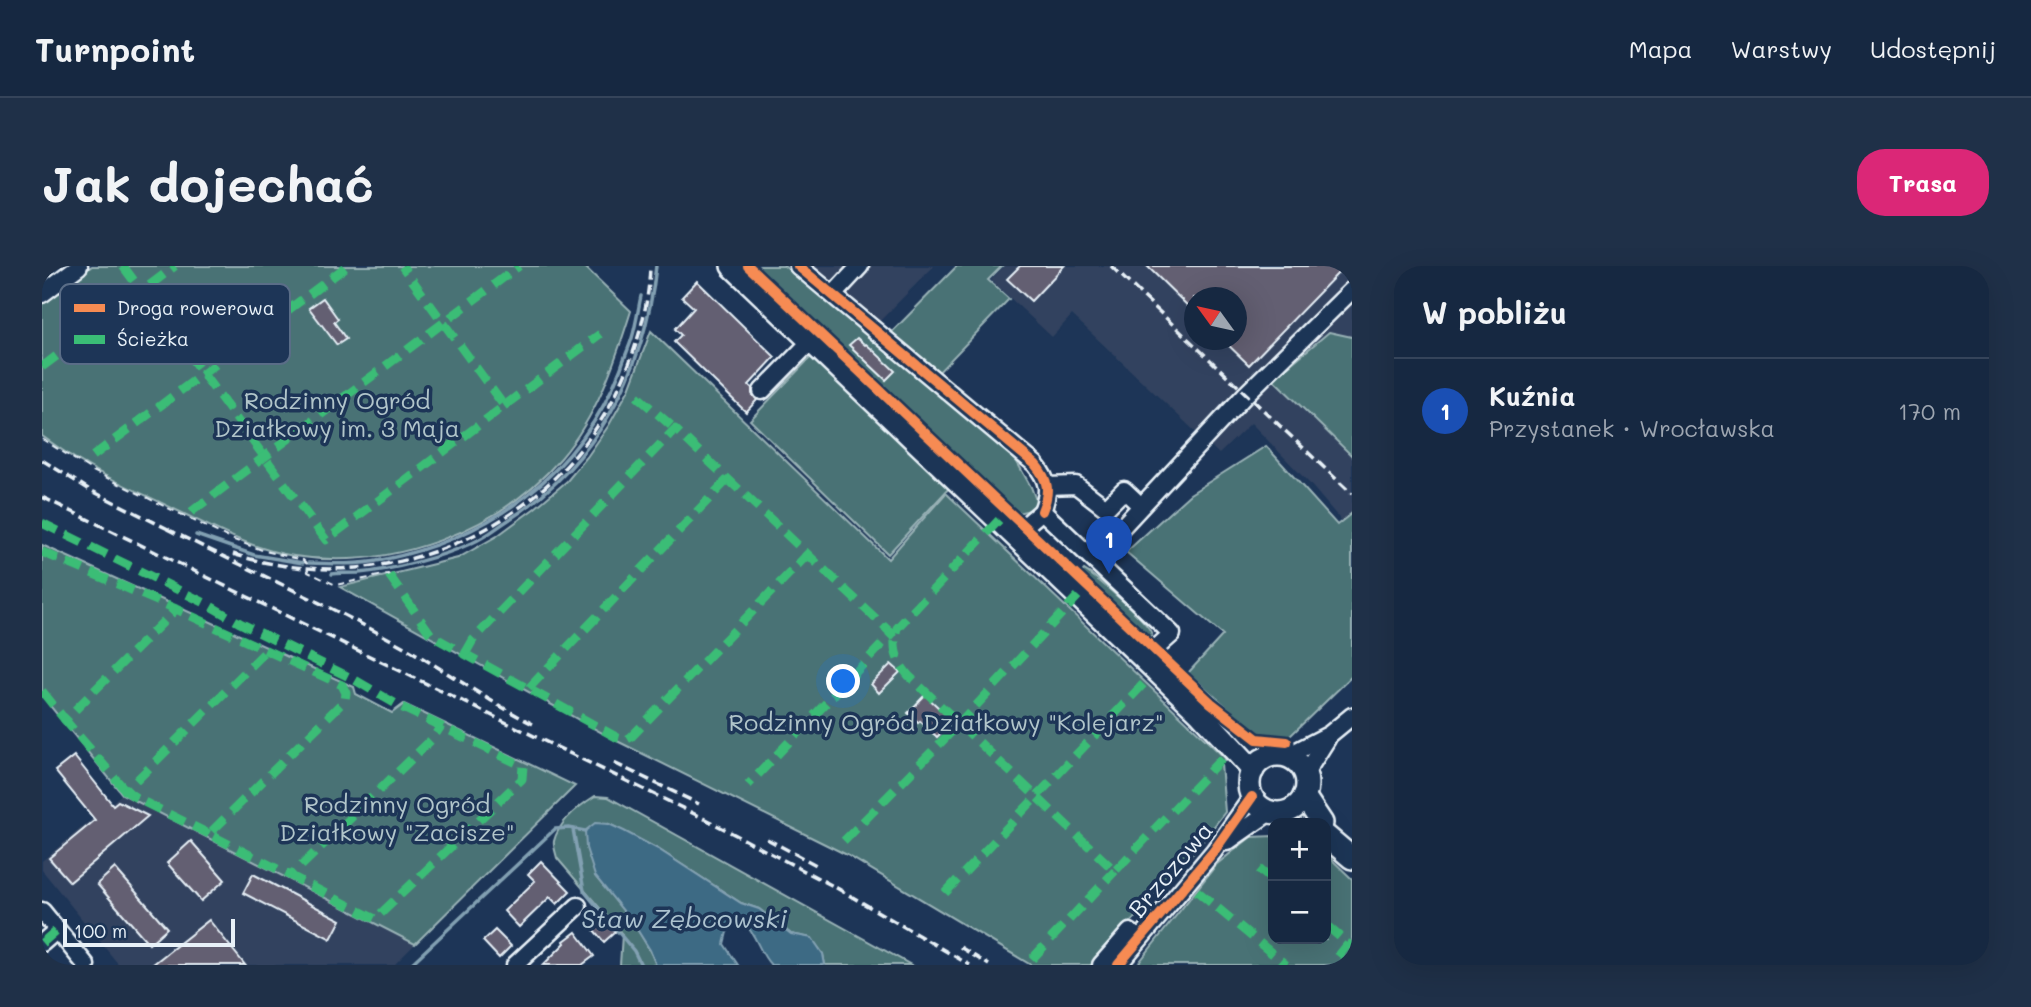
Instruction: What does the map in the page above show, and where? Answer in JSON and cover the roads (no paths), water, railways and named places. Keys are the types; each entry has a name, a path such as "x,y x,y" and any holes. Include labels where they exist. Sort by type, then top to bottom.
{"main road":[{"path":"732,266 1201,715 1259,764"},
{"path":"1279,811 1300,803 1307,785 1305,774 1295,761 1272,755 1259,764 1249,779 1249,789 1252,797 1263,809 1279,811 1295,818"},
{"path":"1304,796 1319,818"}],"street":[{"path":"42,294 79,266"},
{"path":"798,266 1035,464 1048,486 1045,502 1042,511 1014,536"},
{"path":"833,295 860,266"},
{"path":"1093,558 1247,394 1352,290"},
{"path":"762,391 811,341"},
{"path":"1048,486 1076,485 1106,508 1124,490 1141,506"},
{"path":"1042,511 1172,634 1144,659"},
{"path":"1287,757 1330,734 1352,716"},
{"path":"1305,774 1330,734"},
{"name":"Brzozowa","path":"1118,965 1214,851 1252,797"},
{"name":"Brzozowa","path":"1214,851 1279,811"},
{"path":"515,965 578,906"},
{"path":"42,911 86,965"},
{"path":"42,943 57,930"},
{"path":"1101,965 1130,932 1139,939"}],"water":[{"name":"Staw Zębcowski","path":"595,823 609,824 658,849 741,903 759,909 791,934 812,938 823,954 825,965 771,965 744,923 735,924 727,932 724,944 738,965 656,965 633,923 595,876 586,848 585,831"}],"waterway":[{"path":"332,574 402,566 472,543 536,500 565,473 590,444 627,379 641,343 656,266"},
{"path":"308,563 364,563 422,550 495,517 527,495 556,469 582,439 603,405 631,342 641,296"},
{"path":"196,535 254,555 303,563"},
{"path":"410,965 555,829 585,831"},
{"path":"573,829 584,891 634,951 641,965"}],"railway":[{"path":"233,554 293,567 353,568 411,559 466,539 517,509 562,471 599,424 627,369 636,344 646,306 650,266"},
{"path":"1111,266 1352,494"},
{"path":"42,460 90,490 174,532"},
{"path":"42,497 709,821 835,887 970,965"},
{"path":"167,529 369,628 535,725"},
{"path":"614,763 699,804"},
{"path":"767,839 820,867"},
{"path":"960,947 989,965"}],"place":[{"name":"Kuźnia","path":"1109,574"}],"park label":[{"name":"Rodzinny Ogród Działkowy im. 3 Maja","path":"337,413"},
{"name":"Rodzinny Ogród Działkowy \"Kolejarz\"","path":"946,721"},
{"name":"Rodzinny Ogród Działkowy \"Zacisze\"","path":"397,817"}]}
